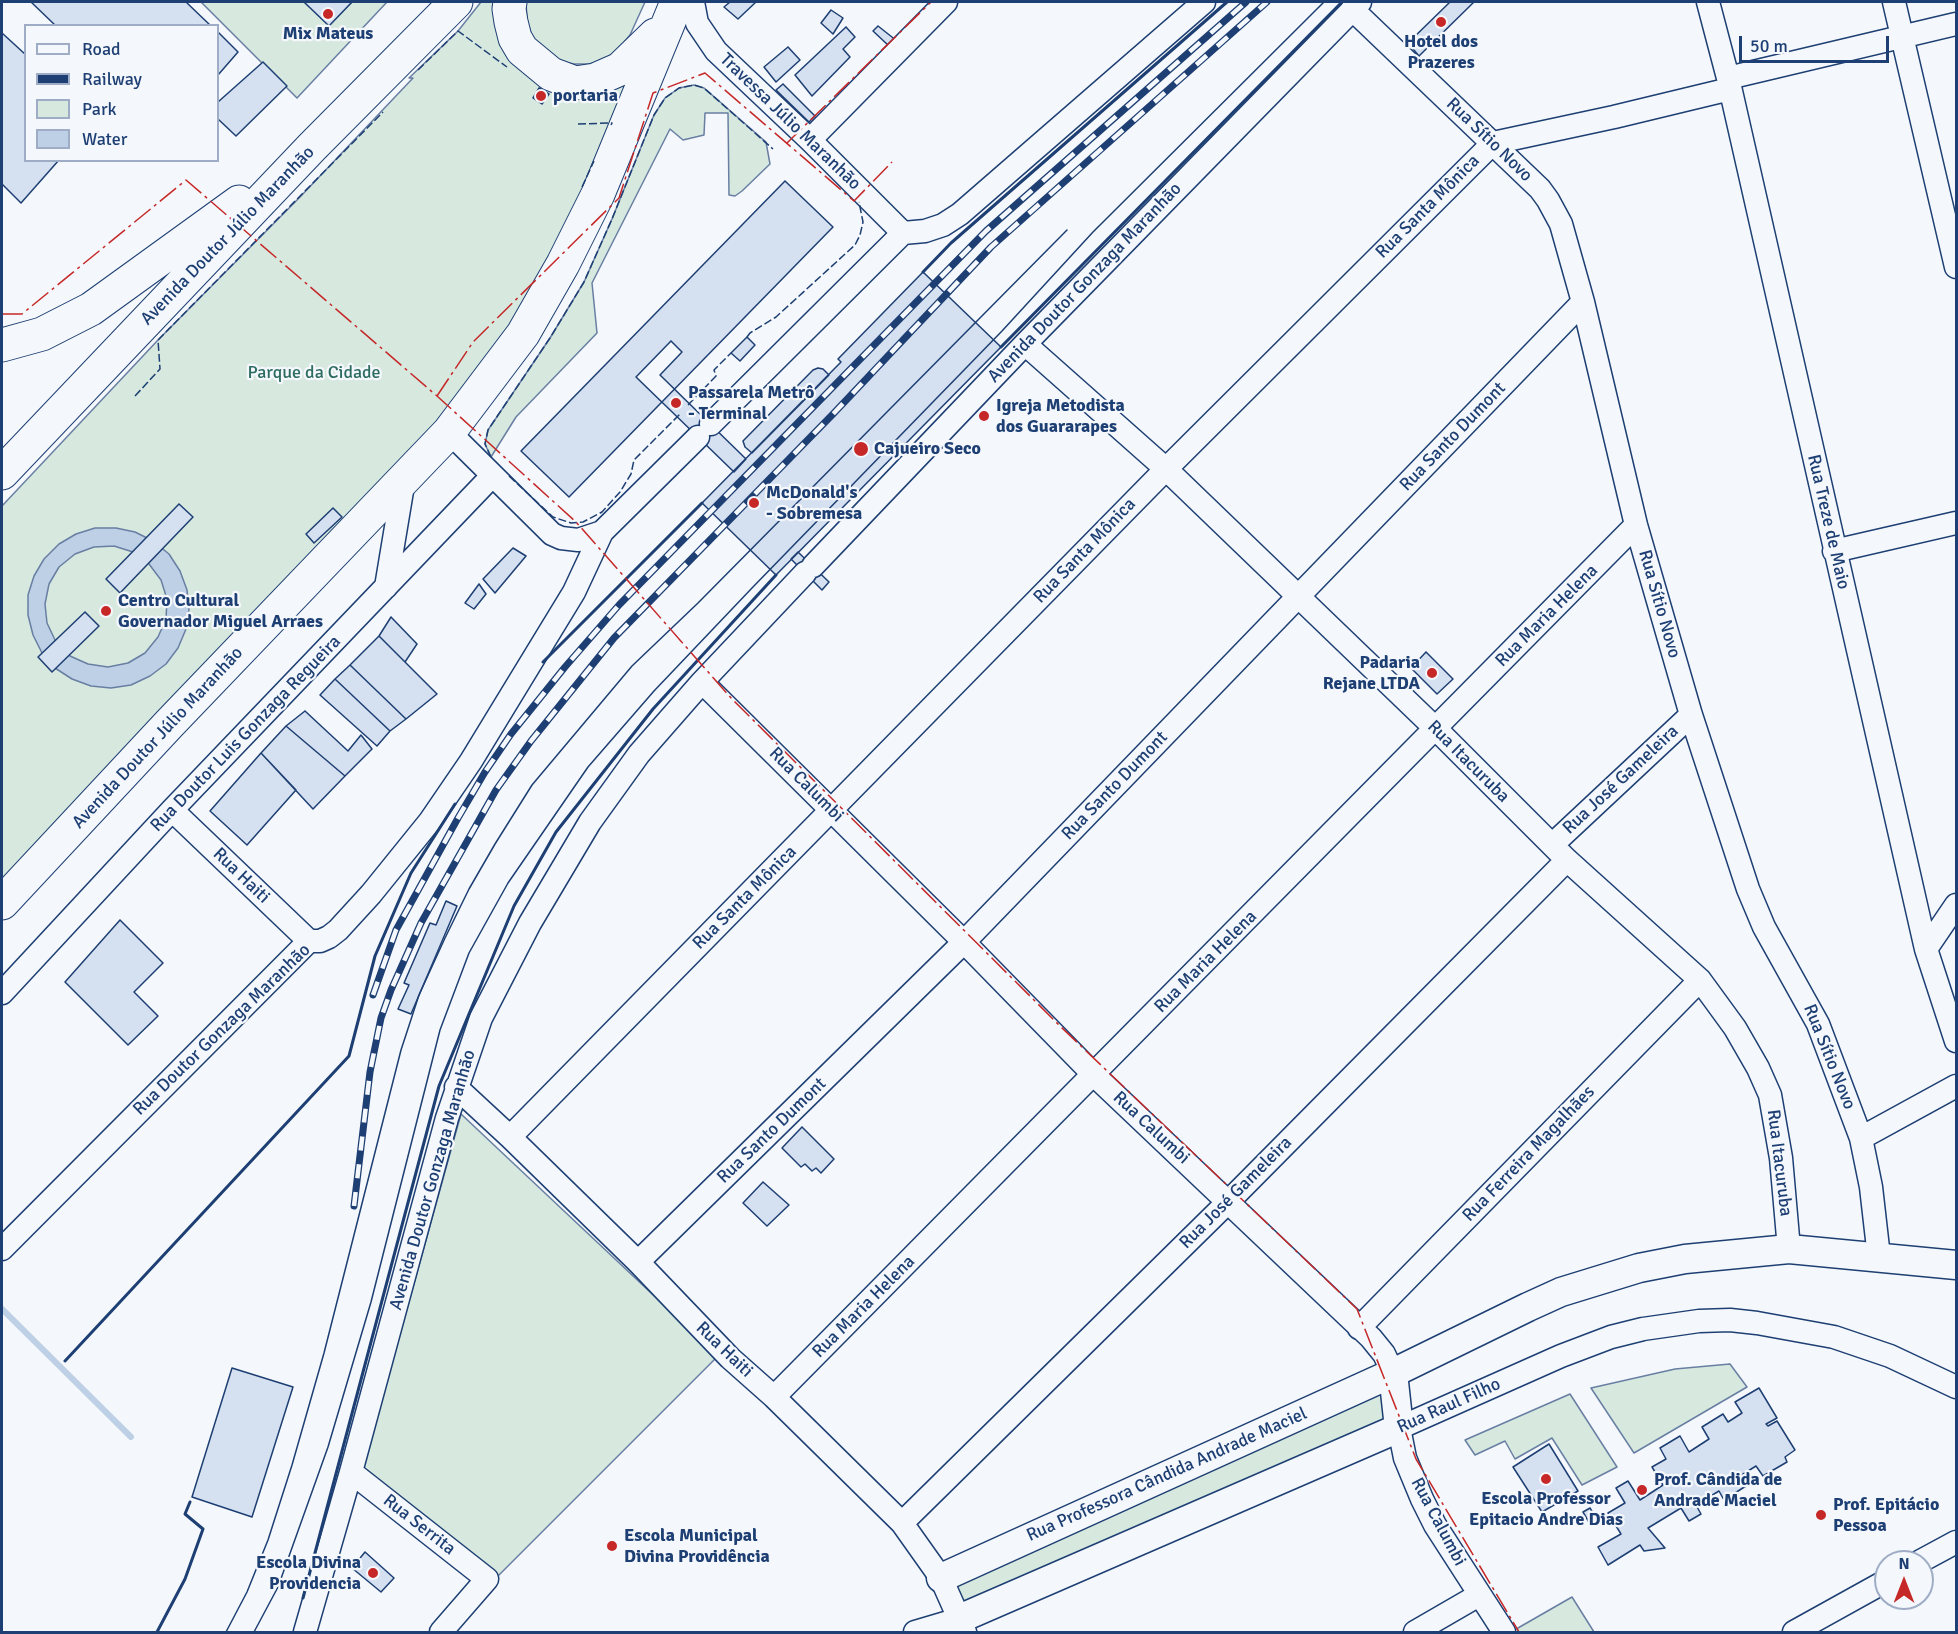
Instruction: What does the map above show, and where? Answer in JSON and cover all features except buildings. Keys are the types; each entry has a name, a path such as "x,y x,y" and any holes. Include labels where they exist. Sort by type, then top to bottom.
{"highway":[{"name":"Avenida Doutor Júlio Maranhão","path":"2,473 312,147 456,2"},
{"path":"510,2 511,22 515,38 522,50 551,74 574,83 595,80 620,69 646,46 681,5"},
{"name":"Avenida Doutor Júlio Maranhão","path":"2,903 449,432 523,334 563,264 598,194 681,5"},
{"path":"2,345 42,334 91,309 312,147"}],"main road":[{"name":"Rua Professora Cândida Andrade Maciel","path":"941,1578 1393,1373 1561,1292 1639,1268 1685,1259 1789,1249 1956,1265"},
{"name":"Rua Calumbi","path":"1393,1373 1399,1428"},
{"name":"Rua Raul Filho","path":"962,1626 1399,1428"}],"street":[{"path":"810,140 946,2"},
{"path":"449,432 552,534 561,538 578,540 602,532 903,233 925,231 943,225 960,214 1204,2"},
{"name":"Rua Treze de Maio","path":"1708,2 1729,83 1926,949 1956,1041"},
{"path":"1894,2 1956,267"},
{"name":"Travessa Júlio Maranhão","path":"681,5 697,22 716,51 903,233"},
{"name":"Rua Sítio Novo","path":"1356,5 1540,189 1561,224 1583,302 1636,525 1691,715 1748,890 1764,927 1810,1008 1861,1138 1871,1187 1879,1257"},
{"name":"Avenida Doutor Gonzaga Maranhão","path":"305,1632 456,1087 481,1018 530,923 590,822 639,754 702,682 1025,344 1356,5"},
{"name":"Rua Santa Mônica","path":"510,1137 1166,469 1493,143 1614,117 1729,83 1956,24"},
{"name":"Rua Santo Dumont","path":"638,1262 964,942 1583,302"},
{"name":"Rua Itacuruba","path":"1025,344 1166,469 1559,852 1700,980 1735,1028 1758,1068 1770,1095 1781,1158 1789,1249"},
{"name":"Rua Doutor Luis Gonzaga Regueira","path":"2,993 172,810 492,476"},
{"path":"386,587 404,479"},
{"path":"1834,551 1956,523"},
{"name":"Rua Maria Helena","path":"774,1397 1636,525"},
{"name":"Rua Doutor Gonzaga Maranhão","path":"2,1249 309,941 320,941 338,930 371,894 430,821 471,761 574,592 602,532"},
{"name":"Rua Calumbi","path":"702,682 964,942 1094,1075 1229,1201 1359,1328 1384,1354 1393,1373"},
{"name":"Rua José Gameleira","path":"902,1523 1229,1201 1691,715"},
{"name":"Rua Haiti","path":"172,810 309,941"},
{"path":"1926,949 1956,905"},
{"name":"Rua Ferreira Magalhães","path":"1359,1328 1700,980"},
{"path":"1861,1138 1956,1086"},
{"name":"Rua Haiti","path":"456,1087 638,1262 730,1358 774,1397 902,1523 941,1578 962,1626"},
{"name":"Rua Raul Filho","path":"1399,1428 1562,1356 1604,1340 1643,1329 1700,1321 1730,1320 1757,1323 1834,1337 1890,1356 1956,1387"},
{"name":"Rua Calumbi","path":"1399,1428 1405,1458 1435,1525 1504,1632"},
{"name":"Rua Serrita","path":"351,1472 487,1578 441,1632"},
{"path":"1934,1554 1956,1542"},
{"path":"1794,1632 1874,1588"},
{"path":"1415,1632 1479,1595"},
{"path":"915,1632 962,1626"}],"green space":[{"path":"201,2 304,2 329,25 352,2 387,2 297,98"},
{"name":"Parque da Cidade","path":"481,2 497,2 498,15 603,93 633,82 561,237 496,360 2,889 2,506 158,340 301,196 413,78 409,78 458,31"},
{"path":"526,2 645,2 630,35 614,54 602,61 574,64 559,61 538,46 527,20"},
{"path":"694,85 704,88 766,142 770,164 742,191 735,196 729,195 728,113 705,113 704,135 683,140 670,129 592,283 597,333 516,417 491,457 485,444 488,430 550,338 584,282 654,115 665,98 679,88"},
{"path":"461,1114 718,1356 494,1580 361,1474"},
{"path":"1730,1364 1747,1387 1634,1453 1591,1388 1675,1369"},
{"path":"1370,1385 1394,1401 1391,1432 959,1619 941,1578"},
{"path":"1570,1394 1617,1467 1582,1485 1552,1438 1515,1459 1505,1441 1475,1455 1465,1440"},
{"path":"1572,1597 1594,1632 1511,1632"}],"water":[{"path":"95,528 116,528 135,532 153,541 169,554 180,571 187,590 189,609 186,629 178,648 166,664 150,676 131,685 111,688 91,686 72,679 55,668 42,653 33,635 28,615 28,595 34,576 44,559 59,544 76,534","holes":["114,546 133,552 149,564 161,580 167,599 166,619 158,637 145,653 128,663 108,667 88,664 70,656 56,642 47,623 45,604 49,584 59,567 75,554 94,547"]}],"waterway":[{"path":"2,1309 131,1437"}],"tram line":[{"path":"254,1632 278,1587 328,1447 371,1302 440,1030 469,953 508,883 588,767 654,691 1002,331 1093,232 1324,2"},
{"path":"226,1632 247,1592 268,1540 292,1465 324,1353 401,1050 419,995 469,889 495,844 532,785 632,666 698,603 1067,230"}],"railway":[{"path":"373,995 396,930 485,772 511,734 619,605 986,231 1246,2"},
{"path":"354,1206 370,1072 381,1018 391,990 421,923 496,790 531,741 614,638 834,413 991,247 1267,2"}],"fence":[{"path":"418,70 458,31 507,67"},
{"path":"491,457 485,444 488,430 550,338 584,282 654,115 665,98 679,88 694,85 704,88 773,149"},
{"path":"135,396 160,369 158,340 383,112"},
{"path":"578,124 612,123 611,125"},
{"path":"582,187 594,161"},
{"path":"747,337 776,317 855,245 863,222 859,202"},
{"path":"688,405 716,376 714,370 731,353"},
{"path":"509,476 553,517 571,523 583,522 602,512 620,492 631,474 634,460 680,414"}],"wall":[{"path":"923,272 951,243 1227,2"},
{"path":"1001,347 1342,2"},
{"path":"543,662 702,503"},
{"path":"303,1598 439,1086 514,906 556,832 653,709 776,575"},
{"path":"65,1361 349,1056 375,956 411,873 455,804"},
{"path":"157,1632 185,1579 203,1529 185,1514 190,1502"}],"power":[{"path":"787,143 931,2"},
{"path":"437,396 473,342 619,198 653,93 705,73 854,201 892,162"},
{"path":"2,314 22,314 186,180 437,396 576,522 732,699 1061,1027 1357,1309 1416,1459 1519,1632"}],"place":[{"name":"Mix Mateus","path":"328,14"},
{"name":"Hotel dos Prazeres","path":"1441,22"},
{"name":"portaria","path":"541,96"},
{"name":"Passarela Metrô - Terminal","path":"676,403"},
{"name":"Igreja Metodista dos Guararapes","path":"984,416"},
{"name":"Cajueiro Seco","path":"861,449"},
{"name":"McDonald's - Sobremesa","path":"754,503"},
{"name":"Centro Cultural Governador Miguel Arraes","path":"106,611"},
{"name":"Padaria Rejane LTDA","path":"1432,673"},
{"name":"Escola Professor Epitacio Andre Dias","path":"1546,1479"},
{"name":"Prof. Cândida de Andrade Maciel","path":"1642,1490"},
{"name":"Prof. Epitácio Pessoa","path":"1821,1515"},
{"name":"Escola Municipal Divina Providência","path":"612,1546"},
{"name":"Escola Divina Providencia","path":"373,1573"}]}
